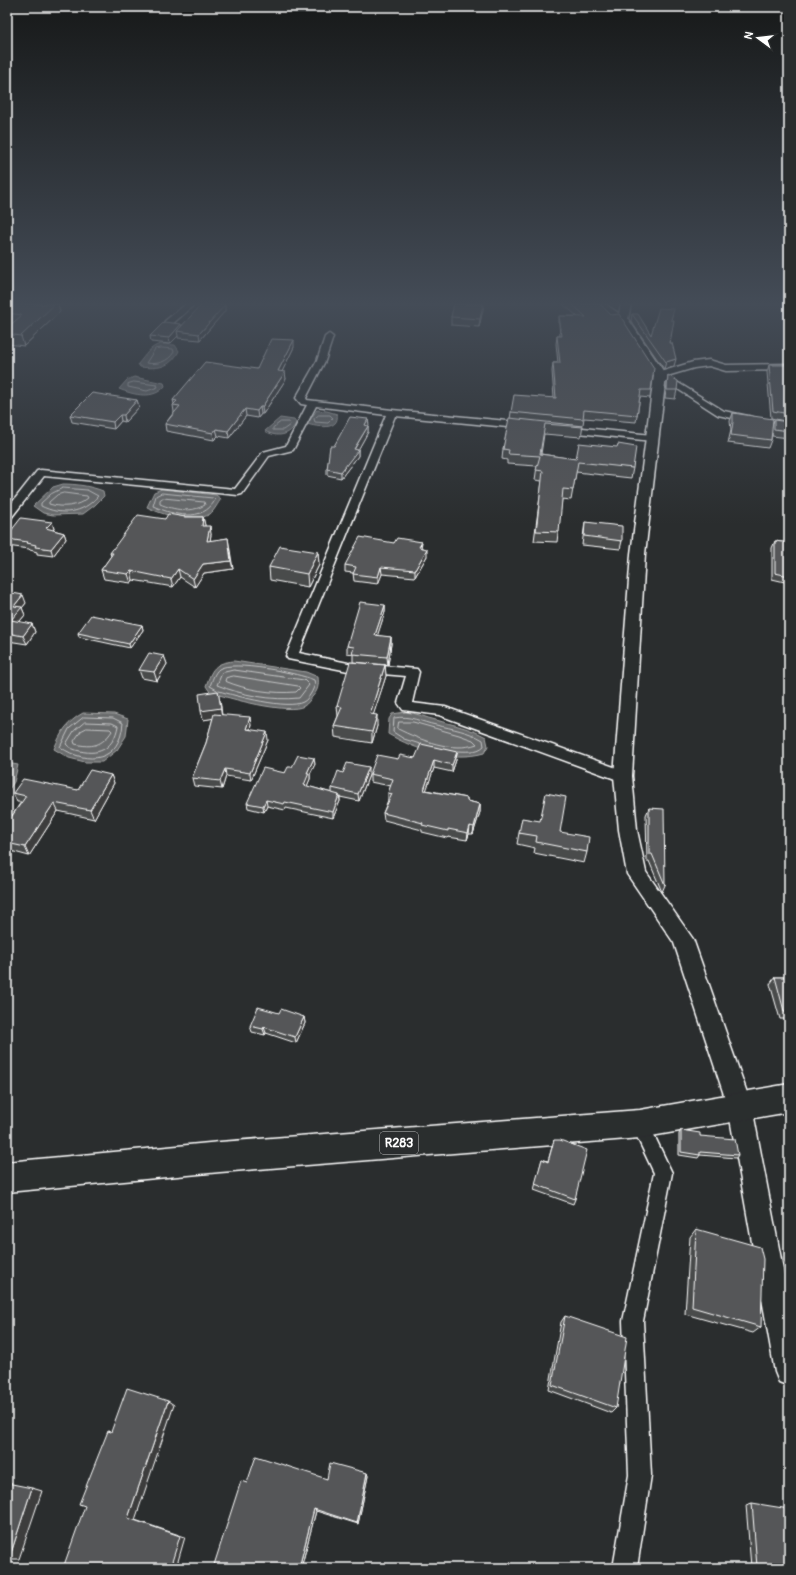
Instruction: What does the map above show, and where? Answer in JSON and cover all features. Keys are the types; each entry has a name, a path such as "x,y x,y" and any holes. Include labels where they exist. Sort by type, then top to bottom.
{"main road":[{"name":"R283","path":"7,1177 220,1157 640,1124 789,1098"}],"street":[{"path":"312,378 301,398 304,402 312,404 534,426"},
{"path":"660,378 638,554 623,776 628,830 637,874 683,939 740,1107 789,1372"},
{"path":"664,378 721,413 761,421"},
{"path":"7,516 41,473 238,492 266,454 290,448 312,404"},
{"path":"392,413 292,656 348,667 413,672 404,703 408,707 440,710 623,776"},
{"path":"550,428 652,438"},
{"path":"625,1568 640,1475 633,1321 663,1173 640,1124"}],"water":[{"path":"136,378 164,383 165,386 150,395 137,394 119,389 127,380"},
{"path":"317,410 337,414 335,423 322,427 307,424"},
{"path":"280,418 294,420 296,423 287,433 274,435 265,431"},
{"path":"63,484 93,488 103,491 104,496 83,514 53,515 43,513 33,506 53,487"},
{"path":"162,489 216,495 221,499 210,514 203,517 178,517 161,513 147,507 154,492"},
{"path":"234,661 306,672 318,677 318,688 304,706 296,708 258,705 210,692 206,686 212,671 222,663"},
{"path":"406,712 418,714 474,731 486,737 488,746 484,753 459,756 434,753 410,745 388,734 389,719 392,714"},
{"path":"83,713 114,714 128,719 126,736 117,750 102,762 85,762 69,758 54,749 65,728"},
{"path":"7,763 18,765 14,782 7,792"}],"building":[{"path":"192,378 281,378 262,407 260,407 257,411 245,409 228,431 216,429 213,433 165,424 180,406 173,405 177,401 173,400"},
{"path":"554,378 653,378 651,390 641,390 637,415 584,410 583,419 511,412 514,395 556,398"},
{"path":"668,378 672,378 678,381 677,390 667,390"},
{"path":"770,378 789,378 789,414 773,411"},
{"path":"92,393 137,400 124,415 120,415 113,422 70,415"},
{"path":"733,413 773,419 771,440 731,435"},
{"path":"350,417 368,419 365,425 368,426 354,449 358,450 341,472 327,469 330,446 334,446"},
{"path":"509,418 583,426 545,424 540,454 576,459 579,443 617,447 618,444 636,447 633,468 578,462 573,490 563,489 559,532 536,531 543,471 536,470 540,456 508,454 509,450 503,449"},
{"path":"774,420 789,422 789,431 774,429"},
{"path":"168,514 185,517 203,517 202,526 210,526 207,541 228,538 231,561 203,564 193,579 178,569 171,579 131,571 128,574 101,570 113,553 110,553 138,515 165,519"},
{"path":"21,518 52,522 46,528 64,533 51,549 35,547 36,545 27,543 28,542 7,539 7,536"},
{"path":"585,522 622,526 622,541 584,536"},
{"path":"360,537 394,543 397,538 422,542 419,547 427,549 415,570 381,567 378,577 353,574 356,567 345,565"},
{"path":"775,541 789,543 789,576 775,573"},
{"path":"280,546 318,552 307,574 269,567"},
{"path":"7,592 23,595 14,606 22,607 11,620 32,624 23,636 7,633"},
{"path":"360,602 385,605 375,635 391,637 387,657 352,654 354,647 347,646"},
{"path":"91,615 142,625 129,644 78,633"},
{"path":"149,653 164,656 154,672 139,670"},
{"path":"350,662 385,665 370,714 377,715 372,732 334,726 342,707 337,706"},
{"path":"218,691 221,708 201,711 199,694"},
{"path":"214,714 250,717 246,729 267,732 250,773 225,769 220,781 192,778 206,743"},
{"path":"421,744 457,752 452,765 434,760 424,790 467,798 467,801 480,804 474,827 470,826 468,833 448,829 448,831 422,825 423,823 383,813 392,794 388,793 393,779 370,774 377,755 398,759 400,755 415,758"},
{"path":"298,755 314,758 307,773 309,773 304,785 339,795 333,812 285,802 284,804 266,800 263,806 247,803 263,768 285,773 288,767 292,767"},
{"path":"347,763 369,767 358,794 332,788 338,771 343,773"},
{"path":"90,770 111,775 90,810 54,803 25,847 7,843 7,823 26,796 13,793 23,779 78,790"},
{"path":"546,793 566,797 560,832 589,837 587,852 536,842 537,836 519,833 522,818 540,821"},
{"path":"649,808 664,809 665,885 652,854 649,854"},
{"path":"775,977 789,977 789,1011 784,1011"},
{"path":"258,1007 279,1013 281,1009 304,1017 295,1037 264,1027 263,1029 250,1026"},
{"path":"681,1130 700,1133 700,1136 735,1139 738,1155 700,1152 700,1155 681,1152"},
{"path":"554,1140 560,1140 587,1150 575,1199 535,1184 542,1159 548,1162"},
{"path":"696,1229 760,1247 763,1259 761,1327 692,1307"},
{"path":"565,1316 627,1337 616,1408 552,1385"},
{"path":"127,1388 168,1401 128,1518 180,1536 170,1568 63,1568 85,1506 79,1504 108,1431 111,1432"},
{"path":"256,1456 327,1479 330,1463 367,1473 357,1523 314,1509 299,1568 213,1568 241,1481 247,1483"},
{"path":"7,1483 32,1488 9,1559 7,1558"},
{"path":"752,1503 789,1509 789,1568 757,1567"}]}
